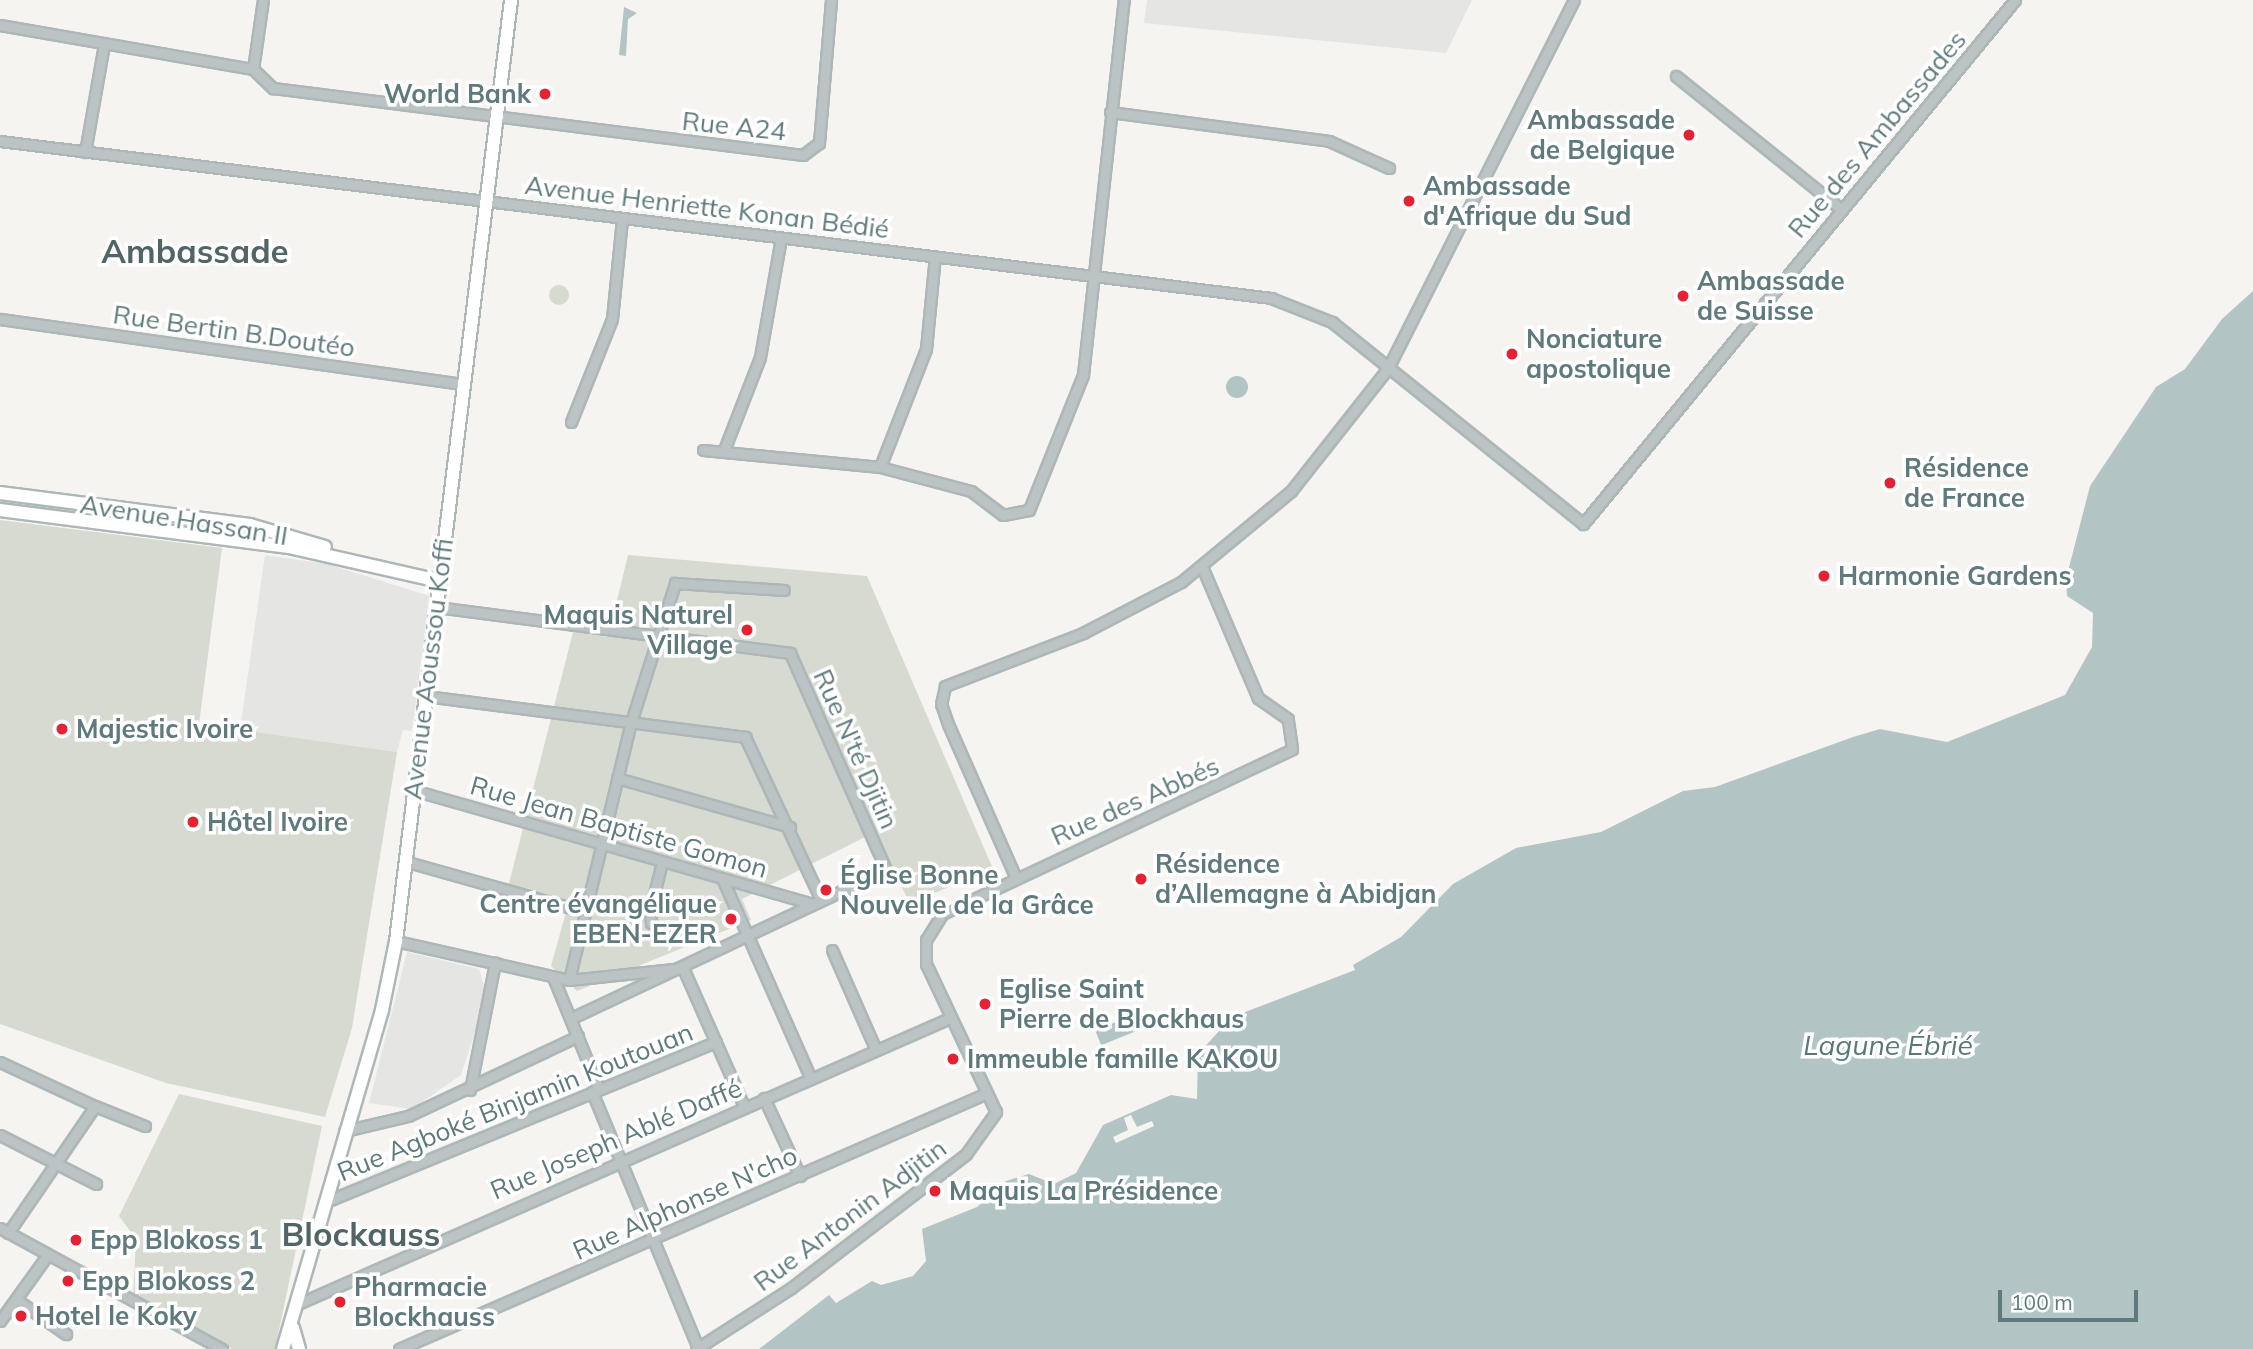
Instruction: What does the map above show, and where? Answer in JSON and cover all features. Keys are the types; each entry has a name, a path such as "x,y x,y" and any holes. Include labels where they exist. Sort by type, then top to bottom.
{"street":[{"path":"0,24 253,69 263,0"},
{"name":"Avenue Aoussou Koffi","path":"284,1349 293,1328 330,1200 344,1131 383,1010 396,941 461,383 511,0"},
{"name":"Rue A24","path":"253,69 273,88 808,154 820,143 831,0"},
{"path":"703,450 880,467 971,491 1003,515 1029,510 1081,385 1124,0"},
{"path":"1015,876 945,714 945,686 1083,633 1202,567 1291,491 1388,368 1574,0"},
{"name":"Rue des Ambassades","path":"1388,368 1583,524 2012,1"},
{"path":"85,152 104,44"},
{"path":"1676,76 1841,209"},
{"path":"1110,111 1329,141 1389,168"},
{"name":"Avenue Henriette Konan Bédié","path":"0,141 1093,276 1300,306 1332,322 1388,368"},
{"path":"571,422 612,319 622,218"},
{"path":"724,450 760,357 781,238"},
{"path":"880,467 926,349 935,256"},
{"name":"Rue Bertin B.Doutéo","path":"0,319 461,383"},
{"name":"Avenue Hassan II","path":"0,492 250,525 364,562 439,581"},
{"name":"Avenue Hassan II","path":"0,510 364,562"},
{"name":"Rue des Abbés","path":"987,1093 926,964 931,927 954,906 1292,749 1287,719 1258,698 1202,567"},
{"path":"569,980 617,778 675,583 784,590"},
{"name":"Rue N'té Djitin","path":"437,607 790,653 886,870 683,968 571,1018"},
{"path":"426,696 750,739 790,827 817,902"},
{"path":"617,778 790,827"},
{"name":"Rue Jean Baptiste Gomon","path":"413,790 662,862 817,902"},
{"path":"404,861 586,912"},
{"path":"662,862 650,910 651,923 667,936"},
{"path":"722,878 810,1077"},
{"path":"396,941 569,980 683,968 744,1106"},
{"path":"832,950 876,1050"},
{"path":"470,1090 495,962"},
{"path":"553,977 578,1036 619,1159 697,1348"},
{"name":"Rue Joseph Ablé Daffé","path":"300,1303 619,1159 950,1018"},
{"path":"344,1131 408,1116 470,1090 578,1036"},
{"name":"Rue Agboké Binjamin Koutouan","path":"330,1200 716,1042"},
{"path":"0,1062 94,1106 145,1126"},
{"name":"Rue Alphonse N'cho","path":"399,1349 987,1093"},
{"name":"Rue Antonin Adjitin","path":"697,1348 791,1288 966,1154 996,1112 987,1093"},
{"path":"764,1098 800,1176"},
{"path":"94,1106 4,1231 46,1257 222,1349"},
{"path":"0,1135 96,1184"},
{"path":"0,1321 46,1257"},
{"path":"17,1300 66,1334"},
{"path":"293,1328 299,1349"}],"shaded area":[{"path":"1147,0 1472,0 1446,53 1144,23"},
{"path":"555,285 563,285 569,295 563,305 555,305 549,299 549,291"},
{"name":"Hôtel Ivoire","path":"0,520 222,548 199,724 397,752 352,1028 325,1117 166,1083 0,1024"},
{"path":"265,555 327,564 430,596 412,731 403,730 397,752 240,730"},
{"path":"628,555 867,576 993,869 910,903 873,833 742,899 751,920 577,991 551,966 566,912 506,895 573,632 608,637"},
{"path":"407,952 479,969 487,995 461,1075 412,1109 369,1103"},
{"path":"179,1094 322,1126 275,1349 232,1349 133,1299 136,1239 119,1216"}],"water":[{"path":"624,7 637,13 628,19 626,56 619,55"},
{"name":"Lagune Ébrié","path":"2253,291 2253,1349 759,1349 829,1295 836,1303 872,1281 881,1285 913,1276 926,1261 922,1229 977,1207 1006,1181 1029,1174 1054,1184 1076,1173 1103,1125 1171,1095 1197,1099 1198,1054 1232,1017 1355,970 1353,965 1401,937 1453,884 1516,848 1601,832 1683,791 1715,787 1880,729 1947,742 2065,695 2092,647 2093,613 2067,596 2066,579 2090,486 2156,387 2185,369 2222,319"},
{"path":"1237,376 1245,379 1248,387 1245,395 1237,398 1229,395 1226,387 1229,379"},
{"path":"1136,1014 1142,1029 1101,1045 1095,1030"}],"pier":[{"path":"1131,1115 1137,1127 1152,1121 1154,1126 1116,1143 1113,1137 1128,1130 1124,1118"}],"place":[{"name":"World Bank","path":"545,94"},
{"name":"Ambassade de Belgique","path":"1689,135"},
{"name":"Ambassade d'Afrique du Sud","path":"1409,201"},
{"name":"Ambassade de Suisse","path":"1683,296"},
{"name":"Nonciature apostolique","path":"1512,354"},
{"name":"Résidence de France","path":"1890,483"},
{"name":"Harmonie Gardens","path":"1824,576"},
{"name":"Maquis Naturel Village","path":"747,630"},
{"name":"Majestic Ivoire","path":"62,729"},
{"name":"Hôtel Ivoire","path":"193,822"},
{"name":"Résidence d’Allemagne à Abidjan","path":"1141,879"},
{"name":"Église Bonne Nouvelle de la Grâce","path":"826,890"},
{"name":"Centre évangélique EBEN-EZER","path":"731,919"},
{"name":"Eglise Saint Pierre de Blockhaus","path":"985,1004"},
{"name":"Immeuble famille KAKOU","path":"953,1059"},
{"name":"Maquis La Présidence","path":"935,1191"},
{"name":"Epp Blokoss 1","path":"76,1240"},
{"name":"Epp Blokoss 2","path":"68,1281"},
{"name":"Pharmacie Blockhauss","path":"340,1302"},
{"name":"Hotel le Koky","path":"21,1316"}],"district":[{"name":"Ambassade","path":"195,251"},
{"name":"Blockauss","path":"361,1234"}]}
